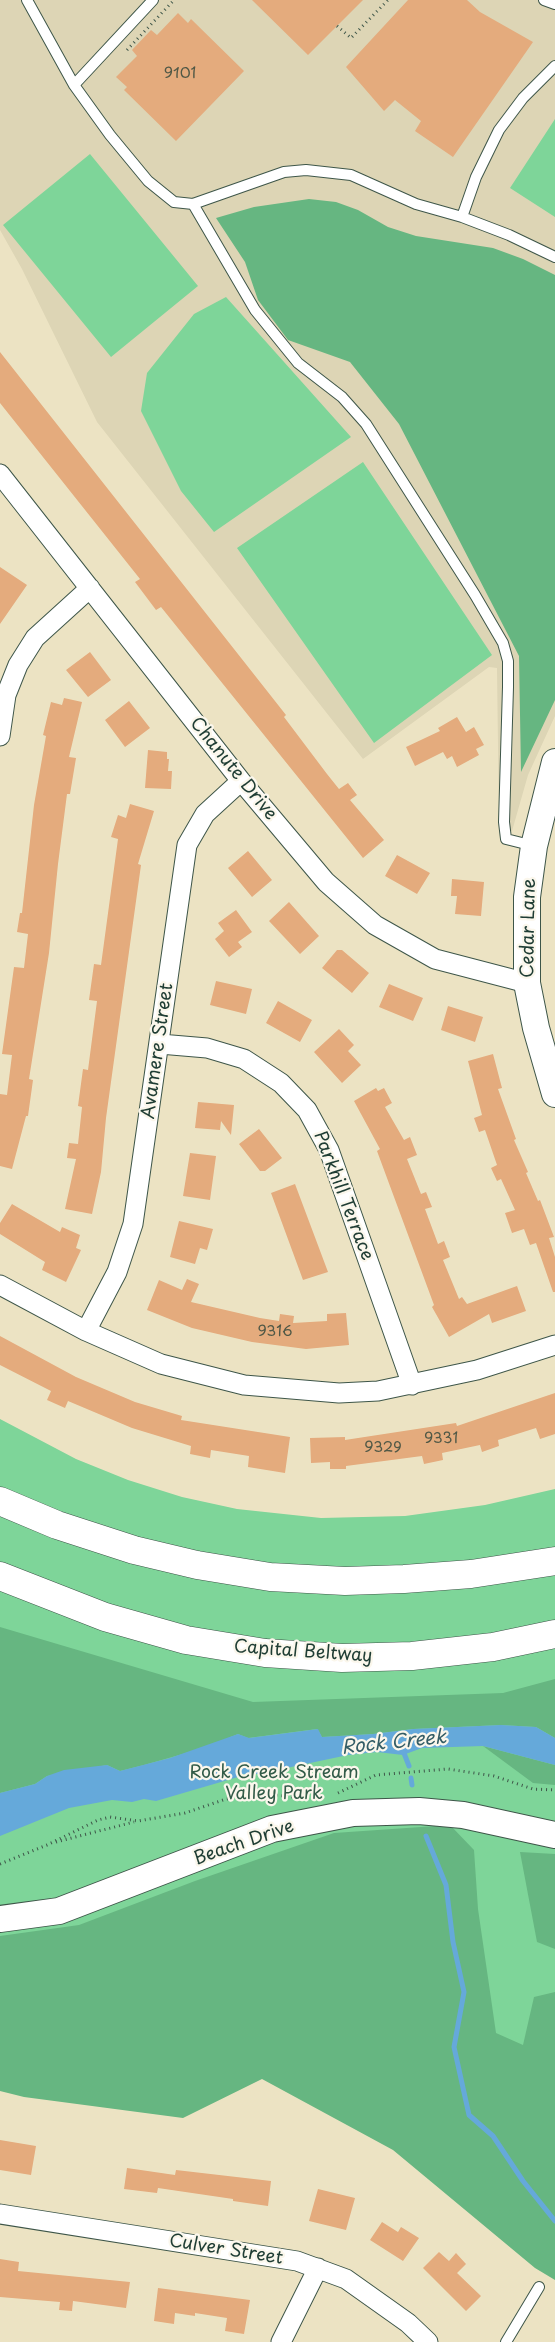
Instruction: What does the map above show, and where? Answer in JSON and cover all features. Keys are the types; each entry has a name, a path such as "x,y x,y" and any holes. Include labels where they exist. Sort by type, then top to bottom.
{"highway":[{"path":"0,1501 57,1525 134,1550 197,1566 270,1578 345,1581 404,1579 471,1574 555,1560"},
{"name":"Capital Beltway","path":"0,1576 96,1613 150,1630 186,1640 265,1653 342,1658 412,1656 493,1647 555,1634"}],"street":[{"name":"Chanute Drive","path":"0,474 242,781 326,882 375,925 436,959 527,983"},
{"path":"0,736 6,696 18,665 36,638 90,588"},
{"name":"Cedar Lane","path":"555,762 534,846 527,897 527,983 536,1028 555,1094"},
{"name":"Avamere Street","path":"86,1332 117,1272 133,1224 187,845 205,814 242,781"},
{"name":"Parkhill Terrace","path":"160,1044 207,1048 244,1059 281,1083 307,1110 329,1150 412,1385"},
{"path":"0,1285 86,1332 161,1364 244,1385 339,1392 378,1391 477,1370 555,1345"},
{"name":"Beach Drive","path":"0,1919 59,1911 272,1829 353,1812 419,1811 463,1815 555,1835"},
{"name":"Culver Street","path":"0,2214 297,2261 346,2279 408,2323 428,2342"},
{"path":"281,2342 318,2268"}],"lane":[{"path":"27,0 74,85 110,135 156,189 174,202 193,204 284,172 306,170 351,175 416,204 462,217 509,235 555,257"},
{"path":"74,85 153,0"},
{"path":"544,0 555,4"},
{"path":"462,217 476,177 499,130 523,98 555,66"},
{"path":"193,204 255,310 298,363 342,397 366,424 504,644 508,661 504,822 506,838 534,846"},
{"path":"506,2342 539,2287"}],"path":[{"path":"128,50 174,0"},
{"path":"337,26 351,38 388,0"},
{"path":"332,1795 376,1775 448,1769 494,1776 533,1789 555,1790"},
{"path":"46,1845 138,1821 185,1813 226,1799 267,1794 312,1800"},
{"path":"0,1864 46,1845 98,1820 110,1817 138,1821"}],"shaded area":[{"path":"0,0 555,0 555,716 528,775 512,831 499,827 497,668 489,667 363,759 97,422 22,269 0,230"}],"green space":[{"path":"555,119 555,217 510,188"},
{"path":"90,154 198,286 111,357 3,225"},
{"path":"309,199 336,202 358,210 388,227 416,236 493,248 523,259 555,275 555,700 521,772 519,656 399,424 350,362 288,340 258,300 245,262 216,218 254,207"},
{"path":"226,297 351,437 214,532 181,491 141,411 147,373 194,314"},
{"path":"363,462 492,655 374,743 237,548"},
{"name":"Rock Creek Stream Valley Park","path":"0,1419 76,1459 128,1480 182,1497 237,1509 321,1518 405,1516 485,1505 555,1489 555,2210 383,2068 0,2073"},
{"path":"0,1627 253,1702 503,1693 555,1679 555,1738 536,1727 501,1725 413,1729 322,1737 317,1729 248,1738 238,1734 204,1748 120,1771 107,1765 47,1776 35,1784 0,1793"},
{"path":"483,1746 555,1765 555,1785 533,1783"},
{"path":"450,1825 474,1850 478,1909 496,2033 523,2045 534,1997 555,1992 555,2280 535,2268 393,2150 262,2079 183,2118 24,2097 0,2091 0,1936 79,1925 195,1881 334,1833"},
{"path":"520,1852 555,1854 555,1949 537,1942"}],"water":[{"name":"Rock Creek","path":"501,1725 536,1727 555,1738 555,1765 483,1746 422,1748 403,1755 377,1752 348,1755 258,1774 240,1774 238,1777 156,1801 144,1799 132,1802 112,1800 69,1808 0,1836 0,1793 35,1784 47,1776 64,1770 107,1765 120,1771 170,1758 238,1734 249,1738 318,1729 322,1737 413,1729"}],"building":[{"path":"252,0 363,0 308,55"},
{"path":"408,0 467,0 480,12 533,42 453,157 415,131 421,121 395,100 384,111 346,67"},
{"path":"178,13 188,23 191,19 244,71 176,141 124,90 127,87 116,77 137,56 132,50 151,30 157,35"},
{"path":"0,352 286,715 284,717 339,789 348,783 357,795 350,800 384,840 363,858 161,607 156,610 135,582 140,579 0,403"},
{"path":"0,567 27,585 0,624"},
{"path":"90,652 111,680 88,697 66,670"},
{"path":"64,698 82,702 69,757 76,758 70,794 67,794 49,953 29,1079 33,1080 28,1116 26,1116 12,1169 0,1166 0,1094 7,1095 12,1055 2,1054 14,967 24,968 28,934 17,932 20,913 22,913 34,805 46,736 43,735 51,702 62,705"},
{"path":"129,701 150,728 125,747 105,720"},
{"path":"457,717 466,732 474,727 484,745 476,749 479,755 457,767 452,756 447,759 443,752 415,766 406,747 440,731 438,728"},
{"path":"148,750 167,752 167,759 169,759 168,771 172,771 171,789 145,788"},
{"path":"130,804 154,811 138,864 141,865 106,1118 101,1172 92,1214 65,1209 76,1159 67,1158 69,1143 78,1144 82,1107 78,1106 83,1069 88,1070 97,1001 89,1000 94,964 101,965 118,839 111,837 118,815 126,818"},
{"path":"248,851 272,880 252,897 228,868"},
{"path":"397,855 430,873 417,894 385,876"},
{"path":"452,879 484,882 481,916 455,914 457,896 451,896"},
{"path":"289,902 319,936 300,954 269,921"},
{"path":"236,910 252,932 238,942 242,947 229,957 215,939 224,931 218,923"},
{"path":"337,950 342,950 369,973 352,993 322,968"},
{"path":"216,981 252,989 246,1014 210,1005"},
{"path":"389,984 423,998 413,1021 379,1007"},
{"path":"278,1001 312,1020 300,1042 266,1023"},
{"path":"448,1006 483,1017 475,1042 441,1030"},
{"path":"339,1029 354,1045 348,1051 361,1065 342,1083 314,1052"},
{"path":"493,1054 502,1088 498,1089 516,1139 514,1140 554,1237 549,1238 555,1257 555,1292 553,1292 536,1243 530,1245 524,1229 512,1233 505,1213 515,1210 501,1179 497,1181 491,1168 497,1165 485,1130 479,1132 474,1118 482,1115 468,1061"},
{"path":"376,1088 378,1091 384,1088 392,1103 385,1107 404,1140 410,1137 417,1155 407,1159 421,1194 426,1192 432,1207 425,1209 438,1244 444,1241 450,1257 443,1260 459,1299 462,1297 467,1304 517,1286 526,1311 492,1323 489,1314 449,1337 432,1307 434,1305 377,1151 380,1149 354,1101"},
{"path":"198,1102 234,1105 231,1135 221,1121 220,1130 195,1128"},
{"path":"259,1129 282,1158 265,1171 260,1171 239,1144"},
{"path":"190,1153 216,1156 210,1200 183,1196"},
{"path":"295,1184 328,1272 303,1280 271,1193"},
{"path":"12,1204 60,1232 62,1227 80,1235 76,1248 81,1250 66,1282 42,1270 45,1262 0,1234 0,1223"},
{"path":"179,1221 213,1229 207,1250 200,1248 195,1264 170,1257"},
{"path":"187,1279 199,1284 191,1302 260,1318 279,1321 280,1314 294,1316 293,1323 327,1321 327,1314 346,1313 349,1345 306,1349 252,1342 192,1328 147,1310 159,1280 182,1290"},
{"path":"0,1336 76,1377 135,1402 182,1416 181,1420 290,1437 285,1473 248,1467 249,1456 211,1450 210,1458 190,1454 191,1446 132,1428 68,1401 65,1408 47,1400 51,1391 0,1365"},
{"path":"555,1393 555,1434 540,1439 536,1428 498,1440 499,1446 482,1452 480,1445 442,1453 443,1460 424,1464 422,1456 346,1466 346,1469 330,1469 330,1462 311,1463 310,1438 345,1437 345,1440 456,1423 457,1426"},
{"path":"0,2140 36,2146 31,2175 0,2170"},
{"path":"127,2168 175,2175 176,2170 271,2181 268,2206 158,2188 157,2193 124,2189"},
{"path":"318,2189 355,2198 346,2230 309,2221"},
{"path":"382,2222 398,2232 401,2227 419,2238 403,2261 370,2240"},
{"path":"439,2252 449,2261 456,2253 466,2264 457,2273 481,2296 466,2311 423,2268"},
{"path":"0,2259 19,2262 18,2271 130,2282 126,2308 73,2301 72,2311 59,2310 60,2302 0,2297"},
{"path":"158,2288 250,2300 244,2334 225,2331 227,2318 195,2313 195,2316 175,2313 174,2324 154,2321"}],"waterway":[{"path":"402,1748 409,1766"},
{"path":"411,1778 412,1785"},
{"path":"426,1836 446,1885 453,1942 464,1992 454,2047 469,2115 493,2136 523,2181 555,2221"}]}
